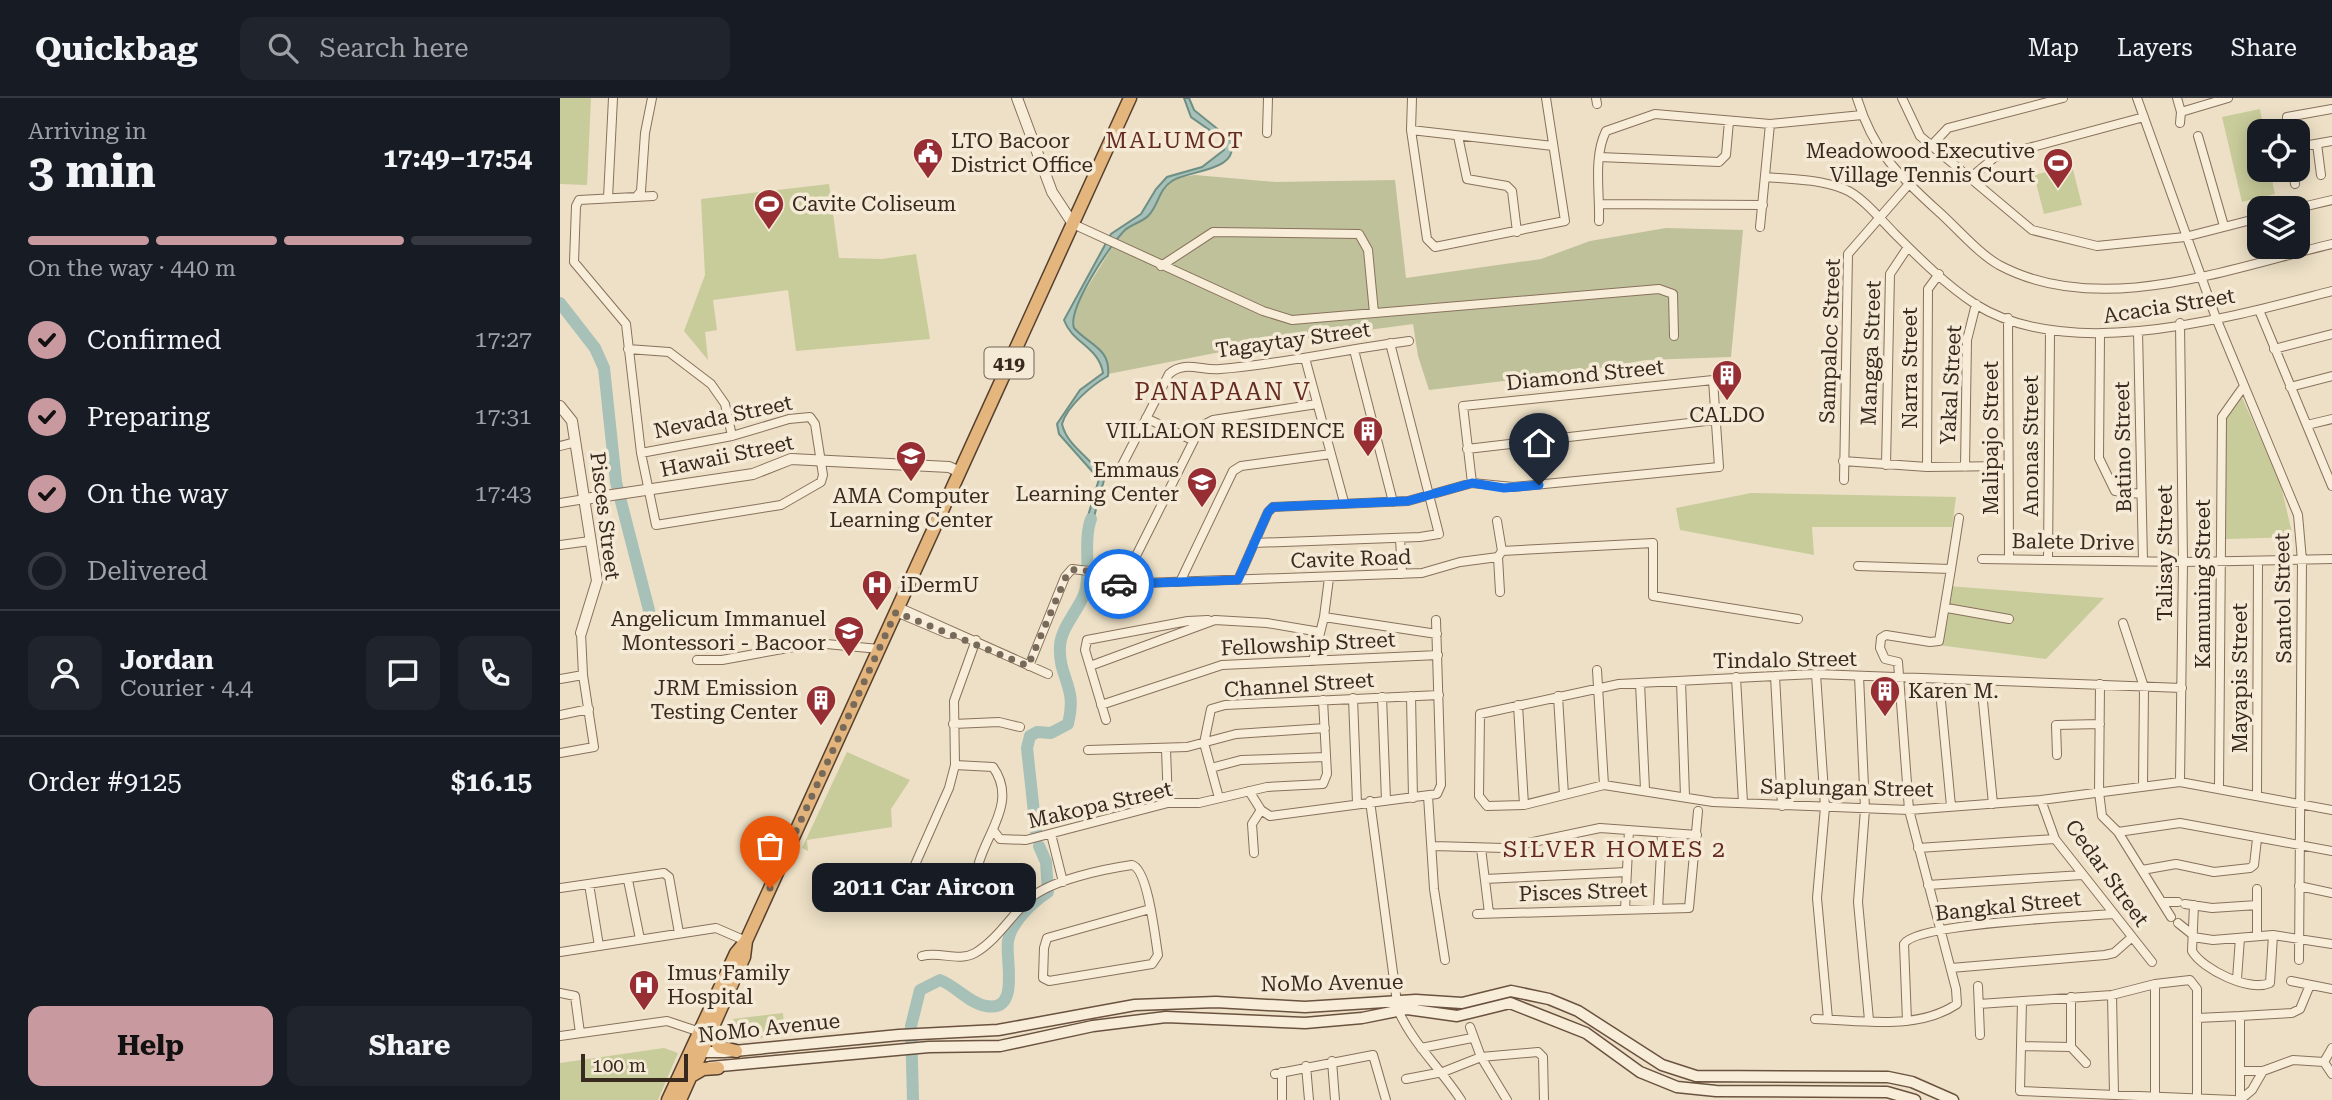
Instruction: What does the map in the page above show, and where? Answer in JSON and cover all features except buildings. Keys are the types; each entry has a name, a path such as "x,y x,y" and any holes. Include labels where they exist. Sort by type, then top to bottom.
{"highway":[{"name":"419","path":"680,1100 706,1033 744,957 746,941 1073,224 1127,99"},
{"path":"706,1033 720,1047 736,1051"},
{"name":"419","path":"668,1100 695,1061"},
{"path":"695,1061 703,1069 718,1068"}],"main road":[{"name":"NoMo Avenue","path":"695,1061 736,1051 899,1035 998,1030 1092,1012 1164,1003 1216,1002 1305,1007 1398,1005 1470,1002 1503,992 1518,992 1549,999 1578,1011 1648,1058 1681,1073 1696,1076 1888,1077 1912,1082 1954,1100"},
{"name":"NoMo Avenue","path":"718,1068 929,1047 1000,1046 1093,1026 1166,1017 1305,1023 1362,1018 1398,1005 1449,1016 1510,1003 1586,1033 1655,1079 1693,1090 1887,1092 1915,1100"}],"street":[{"path":"608,198 613,98"},
{"path":"638,196 652,98"},
{"path":"1017,98 1052,192 1073,224 1161,266 1284,319 1659,289 1673,294 1674,336"},
{"path":"1267,133 1268,98"},
{"path":"1412,98 1410,130 1427,239 1435,247 1565,222 1546,98"},
{"path":"1857,98 1877,148 1909,184 1997,264 2019,274 2087,288 2157,285 2202,278 2332,244"},
{"path":"1902,98 1920,136 2032,230 2097,246 2185,237 2247,221"},
{"path":"1931,146 1948,128 2063,98"},
{"name":"Santol Street","path":"2137,98 2216,318 2298,515 2302,560 2300,960"},
{"path":"2177,98 2182,112 2180,124"},
{"path":"2182,112 2210,101 2228,98"},
{"path":"2287,119 2332,109"},
{"path":"1599,221 1599,157 1606,131 1655,114 1770,124 1862,115"},
{"path":"1970,177 1996,157 2144,117"},
{"path":"1599,157 1719,162 1726,155 1729,121"},
{"path":"1760,227 1770,124"},
{"path":"1410,130 1553,146"},
{"path":"1458,136 1467,179 1507,186 1513,191 1517,232"},
{"path":"2199,136 2224,226"},
{"path":"2310,145 2332,141"},
{"path":"2317,144 2321,175"},
{"name":"Acacia Street","path":"1765,177 1816,182 1847,190 1938,274 1976,304 2050,332 2100,335 2138,331 2259,310 2332,291"},
{"name":"Sampaloc Street","path":"1844,480 1848,254 1909,184"},
{"path":"653,196 586,198 577,202 574,261 625,323 641,453 655,522 659,526 785,504 821,482 823,475 820,459"},
{"path":"2310,205 2332,200"},
{"path":"1599,204 1763,205"},
{"path":"1161,266 1213,232 1359,234 1368,250 1374,313"},
{"name":"Mangga Street","path":"1886,465 1890,274 1908,247"},
{"name":"Narra Street","path":"1927,467 1928,289 1938,274"},
{"name":"Yakal Street","path":"1965,467 1967,340 1976,304"},
{"path":"2259,310 2332,486"},
{"name":"Malipajo Street","path":"2008,318 2009,558"},
{"name":"Talisay Street","path":"2180,323 2183,562 2180,782"},
{"name":"Batino Street","path":"2138,331 2143,561"},
{"name":"Anonas Street","path":"2048,561 2050,332"},
{"path":"2274,349 2332,334"},
{"path":"2100,335 2099,458 2115,492 2141,494"},
{"name":"Tagaytay Street","path":"1118,473 1175,369 1184,366 1222,369 1409,341"},
{"path":"1254,542 1400,538 1439,534 1431,493 1390,343"},
{"path":"628,349 669,352 711,384 725,404 733,436"},
{"path":"1354,349 1393,502"},
{"path":"1305,358 1344,502"},
{"path":"2290,387 2332,376"},
{"name":"Diamond Street","path":"1467,449 1462,409 1467,404 1713,380 1715,420"},
{"name":"Kamuning Street","path":"2219,788 2222,417 2244,386"},
{"path":"1131,584 1131,566 1201,426 1213,420 1317,404"},
{"name":"Pisces Street","path":"561,410 572,421 586,499 596,589 581,633"},
{"name":"Nevada Street","path":"641,453 733,436 780,421 810,417 815,424 820,459"},
{"path":"1146,418 1192,440"},
{"path":"2307,425 2332,419"},
{"path":"1238,580 1273,507 1415,500 1431,493 1472,483 1513,487 1720,467 1715,420 1467,449 1472,483"},
{"path":"560,446 576,442"},
{"path":"1180,582 1233,471 1241,467 1331,454"},
{"name":"Hawaii Street","path":"586,499 648,492 753,474 788,459 949,467 960,472"},
{"path":"2322,462 2332,460"},
{"path":"1843,461 1927,467 2007,466"},
{"path":"560,503 586,499"},
{"path":"1815,1019 1907,1021 1934,1016 1957,1004 1951,968 1909,810 1898,662 1885,659 1880,648 1881,638 1886,635 1930,642 1939,640 1947,608 1959,517"},
{"path":"1497,521 1500,592"},
{"path":"1400,538 1402,574"},
{"path":"560,545 590,541"},
{"name":"Cavite Road","path":"1028,666 1068,572 1084,570 1111,584 1329,578 1437,571 1460,562 1500,554 1653,543 1653,596 1798,619"},
{"name":"Balete Drive","path":"1982,559 2221,562 2332,559"},
{"name":"Mayapis Street","path":"2258,561 2258,795"},
{"path":"1858,566 1951,569"},
{"path":"1313,661 1324,617 1329,578"},
{"path":"1947,608 2009,619"},
{"path":"897,610 1048,674"},
{"path":"1324,617 1437,634"},
{"path":"1106,720 1085,650 1087,640 1188,621 1215,620 1267,622 1320,632"},
{"path":"1090,666 1215,620"},
{"path":"1249,791 1261,810 1270,816 1428,796 1440,790 1440,695 1436,620"},
{"path":"2123,623 2144,687 2143,786"},
{"path":"560,753 592,749 594,744 583,675 581,633"},
{"path":"697,660 722,660 816,643 879,649"},
{"path":"906,885 949,788 955,765 954,701 978,644"},
{"name":"Fellowship Street","path":"1101,705 1212,667 1438,654"},
{"path":"1597,670 1604,785"},
{"path":"1816,674 1825,807 1817,898 1828,1019"},
{"name":"Tindalo Street","path":"1480,801 1478,717 1484,712 1599,688 1640,683 1816,674 2182,688"},
{"path":"560,679 583,675"},
{"path":"1775,676 1782,806"},
{"path":"1858,676 1865,809 1858,902 1869,1020"},
{"path":"1736,677 1743,803"},
{"path":"1939,680 1951,806"},
{"path":"1681,681 1685,796"},
{"path":"1981,681 1993,804"},
{"path":"1640,683 1645,789"},
{"path":"2100,684 2099,792 2102,816 2118,832 2175,920 2193,936 2213,940 2273,935 2332,944"},
{"path":"1411,695 1413,797"},
{"name":"Channel Street","path":"1219,798 1204,743 1211,709 1225,705 1323,699 1440,695"},
{"path":"1558,695 1563,795"},
{"path":"1382,697 1386,800"},
{"path":"1353,698 1357,803"},
{"path":"1211,768 1241,760 1326,757 1323,699"},
{"path":"1518,705 1524,804"},
{"path":"560,715 589,709"},
{"path":"953,724 999,722 1020,727"},
{"path":"2057,755 2056,724 2100,724"},
{"path":"1088,750 1166,749 1236,734 1325,728"},
{"path":"1166,749 1168,803"},
{"name":"Makopa Street","path":"993,830 996,836 1006,841 1051,834 1168,803 1199,803 1249,791 1318,784 1327,778 1326,757"},
{"path":"955,765 987,765 996,771 1002,804 978,864 978,894"},
{"name":"Saplungan Street","path":"1480,801 1487,806 1524,804 1604,785 1743,803 1909,810 2041,800 2180,782 2332,810"},
{"path":"1428,796 1434,846 1434,888 1445,960"},
{"name":"Cedar Street","path":"2041,800 2055,839 2152,962"},
{"path":"1370,802 1398,1005 1421,1048 1443,1072 1461,1100"},
{"path":"1254,853 1251,824 1261,810"},
{"path":"1434,846 1504,848 1600,828 1696,835 1698,811"},
{"path":"2118,832 2180,822 2257,839 2332,851"},
{"path":"1625,910 1629,830"},
{"path":"1658,909 1662,833"},
{"path":"1051,834 1061,883"},
{"name":"Pisces Street","path":"1478,914 1689,908 1696,835"},
{"path":"1918,848 2055,839"},
{"path":"2142,870 2176,864 2214,872 2250,868 2254,865 2257,839"},
{"path":"1481,848 1489,913"},
{"path":"922,956 939,952 959,957 973,954 1031,897 1061,883 1126,865 1137,866 1143,873 1150,909 1158,955 1152,964 1046,981 1043,975 1047,938 1150,909"},
{"path":"1485,879 1627,872"},
{"path":"560,888 662,873 668,875 679,933"},
{"path":"1928,885 2082,875"},
{"path":"628,880 640,939"},
{"path":"589,884 599,946"},
{"path":"2299,886 2332,893"},
{"path":"2257,889 2257,936"},
{"path":"2162,902 2212,908 2257,905"},
{"path":"2186,904 2195,956 2214,973 2260,985 2270,984 2273,935"},
{"name":"Bangkal Street","path":"1907,1021 1904,943 1914,935 1940,928 2112,914"},
{"path":"560,949 599,946 716,928 746,941"},
{"path":"1951,968 2105,956 2114,953 2131,938"},
{"path":"2238,979 2240,938"},
{"path":"1979,1004 2112,995 2155,984 2190,979 2197,989 2197,1099"},
{"path":"2291,981 2332,989"},
{"path":"2155,984 2155,1096"},
{"path":"2197,1018 2292,1013 2302,1006 2309,985"},
{"path":"1978,986 1980,1035"},
{"path":"560,993 575,996 580,1033"},
{"path":"2112,995 2114,1094"},
{"path":"2071,997 2071,1047"},
{"path":"2022,1001 2020,1091 2234,1100"},
{"path":"2240,1016 2240,1100"},
{"path":"560,1036 667,1021 706,1033"},
{"path":"1470,1027 1481,1057 1507,1100"},
{"path":"1421,1048 1472,1038"},
{"path":"2021,1046 2071,1047 2087,1063"},
{"path":"2324,1062 2332,1048"},
{"path":"1406,1079 1443,1072 1481,1057 1538,1052 1543,1057 1544,1100"},
{"path":"1282,1100 1278,1073 1373,1055 1386,1100"},
{"path":"2241,1070 2263,1071 2293,1060 2324,1062"},
{"path":"1332,1061 1335,1100"},
{"path":"2324,1062 2332,1074"},
{"path":"1306,1066 1309,1100"},
{"path":"2240,1100 2252,1090 2263,1071"}],"green space":[{"path":"560,98 591,98 587,185 560,184"},
{"path":"2260,109 2262,119 2247,119 2247,182 2272,182 2275,194 2247,196 2247,201 2242,202 2222,117"},
{"name":"Meadowood Executive Village Tennis Court","path":"2072,166 2082,205 2044,214 2034,175"},
{"path":"1195,175 1276,182 1395,180 1406,278 1541,259 1590,241 1666,228 1743,230 1731,357 1646,360 1577,372 1429,390 1418,356 1413,324 1256,345 1108,374 1101,352 1074,328 1074,309 1116,241 1126,230 1139,222 1168,183 1176,178"},
{"path":"829,184 839,258 882,259 916,254 930,339 796,351 788,290 713,300 717,330 705,332 708,360 684,331 705,275 701,199"},
{"path":"2241,395 2280,482 2293,537 2226,539 2226,411"},
{"path":"1751,493 1956,497 1952,527 1812,527 1814,555 1680,530 1676,508"},
{"path":"1948,586 2104,598 2046,659 1938,645"},
{"path":"847,752 910,780 891,809 892,827 807,840 808,851 802,848"},
{"path":"783,1013 785,1035 736,1041 733,1019"},
{"path":"664,1048 678,1053 658,1100 560,1100 560,1063"}],"water":[{"path":"1184,98 1189,98 1194,110 1230,139 1232,150 1229,158 1221,164 1179,177 1167,185 1148,216 1125,230 1110,249 1091,278 1077,307 1074,328 1103,353 1108,367 1108,376 1081,397 1069,410 1062,424 1075,447 1094,465 1104,480 1089,535 1084,534 1099,479 1059,434 1057,424 1080,390 1103,373 1096,357 1073,334 1064,320 1111,234 1141,214 1156,189 1167,177 1202,167 1224,150 1225,141 1191,117"}],"waterway":[{"path":"560,303 595,348 604,368 616,482 652,622"},
{"path":"1036,831 1027,748 1030,736 1037,732 1051,733 1068,724 1071,700 1060,657 1060,646 1063,632 1085,592 1091,519"},
{"path":"913,1100 911,1026 920,990 940,980 980,1005 997,1006 1004,1001 1009,983 1010,934 1023,913 1048,892 1046,862 1039,846"}],"way so far":[{"path":"770,888 896,612 1028,666 1068,572 1072,569 1088,571 1111,584 1119,584"}],"place":[{"name":"LTO Bacoor District Office","path":"928,180"},
{"name":"Meadowood Executive Village Tennis Court","path":"2058,190"},
{"name":"Cavite Coliseum","path":"769,231"},
{"name":"CALDO","path":"1727,402"},
{"name":"VILLALON RESIDENCE","path":"1368,458"},
{"name":"AMA Computer Learning Center","path":"911,483"},
{"name":"Emmaus Learning Center","path":"1202,509"},
{"name":"iDermU","path":"877,612"},
{"name":"Angelicum Immanuel Montessori - Bacoor","path":"849,658"},
{"name":"Karen M.","path":"1885,718"},
{"name":"JRM Emission Testing Center","path":"821,727"},
{"name":"2011 Car Aircon","path":"770,888"},
{"name":"Imus Family Hospital","path":"644,1012"}],"district":[{"name":"MALUMOT","path":"1175,140"},
{"name":"PANAPAAN V","path":"1223,392"},
{"name":"SILVER HOMES 2","path":"1615,849"}],"route":[{"path":"1119,584 1238,580 1268,512 1273,507 1408,501 1472,483 1504,488 1539,485"}]}
